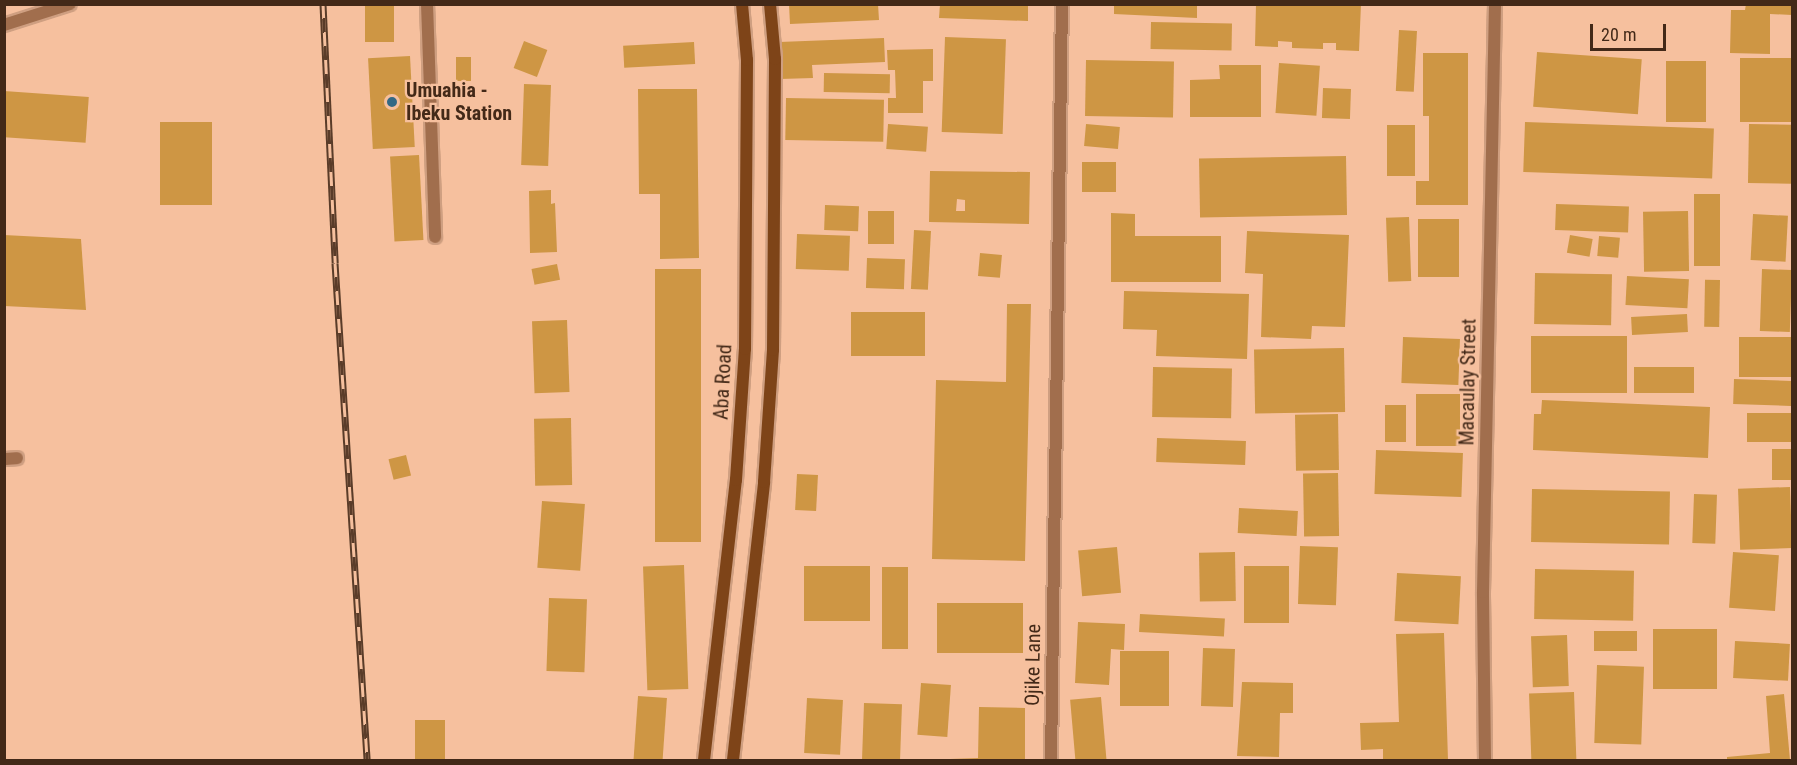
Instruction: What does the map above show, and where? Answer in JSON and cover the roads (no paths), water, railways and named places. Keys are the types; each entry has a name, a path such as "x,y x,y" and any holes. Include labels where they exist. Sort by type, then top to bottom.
{"main road":[{"name":"Aba Road","path":"704,760 736,480 745,349 747,83 742,4"},
{"path":"733,760 764,482 773,350 775,70 770,4"}],"street":[{"path":"4,25 70,4"},
{"path":"427,4 435,237"},
{"name":"Ojike Lane","path":"1051,760 1062,4"},
{"name":"Macaulay Street","path":"1485,760 1483,592 1495,4"}],"railway":[{"path":"323,4 335,263 367,760"}],"place":[{"name":"Umuahia - Ibeku Station","path":"392,102"}]}
